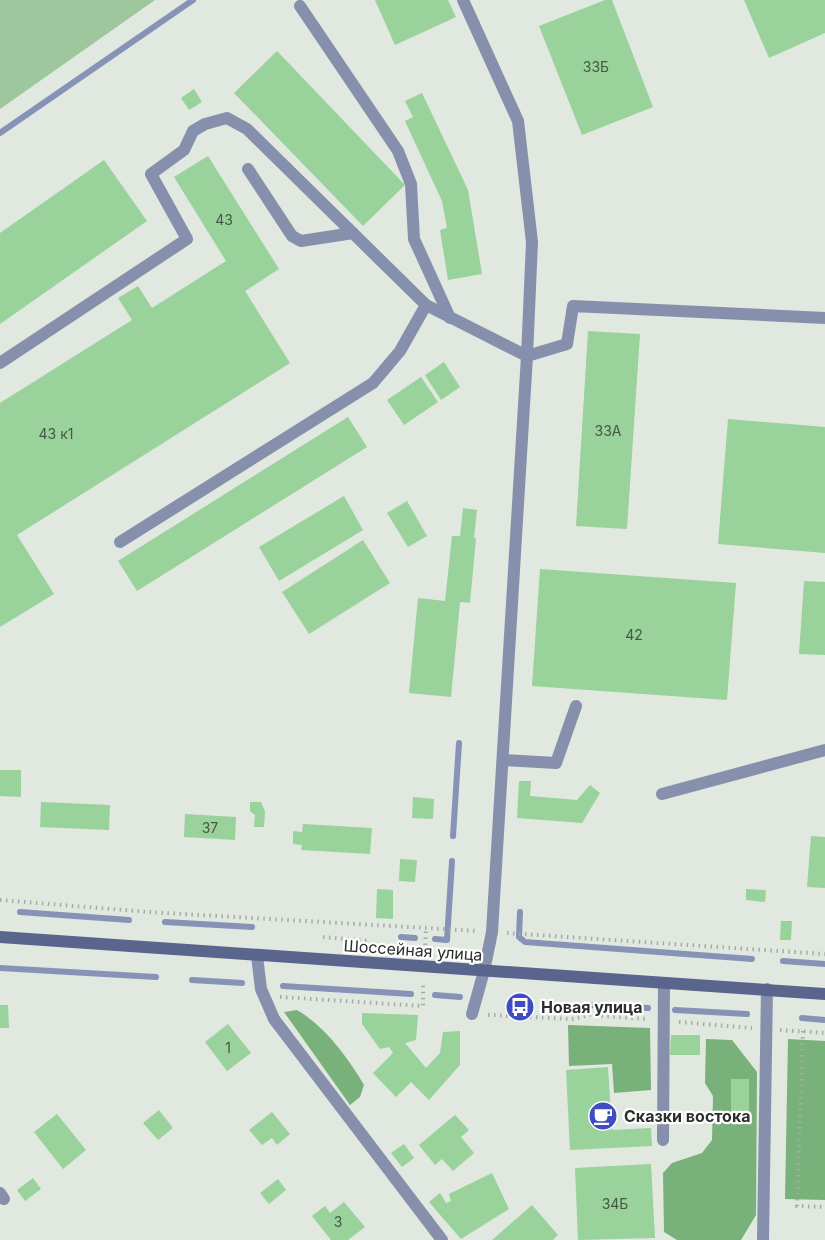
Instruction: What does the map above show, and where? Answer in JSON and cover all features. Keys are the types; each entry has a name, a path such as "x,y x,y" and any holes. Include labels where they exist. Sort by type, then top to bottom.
{"main road":[{"name":"Шоссейная улица","path":"0,938 825,994"}],"street":[{"path":"463,0 518,121 532,242 492,932 472,1014"},
{"path":"300,6 398,151 411,184 414,239 450,318"},
{"path":"0,363 187,239 151,174 184,150 193,131 216,119 227,118 247,129 426,305 527,356 567,344 573,306 825,318"},
{"path":"248,169 292,236 301,241 353,233"},
{"path":"120,542 373,383 400,351 426,305"},
{"path":"503,760 556,763 576,706"},
{"path":"662,794 825,750"},
{"path":"257,956 263,996 274,1019 442,1240"},
{"path":"663,1140 664,983"},
{"path":"763,1240 767,989"}],"path":[{"path":"0,900 149,912 453,929"},
{"path":"425,952 426,928"},
{"path":"514,933 825,954"},
{"path":"323,938 370,941"},
{"path":"263,996 423,1006 423,982"},
{"path":"803,1031 797,1206 825,1207"}],"green space":[{"path":"0,0 155,0 0,109"},
{"path":"297,1010 335,1043 364,1085 360,1097 350,1105 284,1012"},
{"path":"568,1025 650,1028 651,1090 614,1093 612,1064 569,1066"},
{"path":"706,1039 732,1040 757,1072 756,1215 741,1240 677,1240 664,1232 663,1173 672,1163 702,1153 712,1140 713,1096 705,1083"},
{"path":"788,1039 825,1041 825,1200 785,1199"}],"building":[{"path":"375,0 448,0 456,17 395,45"},
{"path":"605,0 612,0 653,107 582,135 539,26"},
{"path":"744,0 825,0 825,33 769,58"},
{"path":"277,51 405,185 363,226 234,93"},
{"path":"194,89 202,102 189,110 181,98"},
{"path":"422,93 468,190 482,274 448,280 440,230 447,228 442,201 405,121 413,117 405,101"},
{"path":"208,156 279,269 245,291 290,363 17,535 54,594 0,627 0,403 132,320 118,298 138,286 152,308 226,261 174,177"},
{"path":"104,160 147,221 0,324 0,233"},
{"path":"588,331 640,334 627,529 576,526"},
{"path":"444,362 460,387 441,400 425,375"},
{"path":"421,377 438,402 404,425 387,400"},
{"path":"348,417 367,447 137,591 118,561"},
{"path":"728,419 825,427 825,553 718,544"},
{"path":"344,496 363,530 279,581 259,547"},
{"path":"407,501 427,536 408,547 387,513"},
{"path":"463,508 477,510 474,538 476,538 470,603 460,602 451,697 409,693 418,598 445,601 452,536 460,536"},
{"path":"363,540 390,583 309,634 282,592"},
{"path":"540,569 736,583 727,700 532,686"},
{"path":"804,581 825,582 825,655 799,654"},
{"path":"0,770 21,770 21,797 0,796"},
{"path":"519,781 531,781 530,796 577,800 590,785 600,793 582,823 517,818"},
{"path":"413,797 434,799 433,819 412,818"},
{"path":"41,802 110,805 109,830 40,827"},
{"path":"250,802 261,802 265,811 264,827 254,827 255,815 250,811"},
{"path":"185,814 236,817 235,840 184,837"},
{"path":"303,824 372,828 370,854 301,850 302,845 293,844 293,831 302,832"},
{"path":"811,836 825,837 825,888 807,887"},
{"path":"400,859 417,860 415,882 399,881"},
{"path":"377,889 393,890 393,919 376,918"},
{"path":"746,889 766,890 765,902 746,900"},
{"path":"781,921 792,921 791,940 780,940"},
{"path":"0,1005 8,1005 9,1028 0,1028"},
{"path":"362,1013 418,1015 416,1040 405,1043 426,1068 440,1053 443,1032 460,1031 460,1065 429,1100 411,1082 396,1097 373,1073 393,1053 389,1047 380,1049 362,1024"},
{"path":"228,1024 251,1053 227,1071 205,1042"},
{"path":"671,1035 700,1035 700,1055 670,1055"},
{"path":"608,1067 612,1130 651,1128 652,1146 570,1150 566,1070"},
{"path":"731,1079 749,1079 749,1117 731,1117"},
{"path":"159,1110 173,1128 158,1140 143,1123"},
{"path":"272,1112 290,1134 277,1145 272,1138 262,1145 249,1130"},
{"path":"57,1114 86,1150 63,1169 34,1132"},
{"path":"455,1115 469,1130 461,1137 474,1153 453,1171 442,1159 435,1165 419,1145"},
{"path":"404,1144 414,1158 402,1167 391,1153"},
{"path":"651,1164 655,1238 578,1240 575,1168"},
{"path":"492,1173 509,1209 461,1239 429,1202 440,1193 446,1203 451,1201 449,1194"},
{"path":"33,1178 41,1189 25,1201 17,1190"},
{"path":"278,1179 286,1190 269,1204 260,1193"},
{"path":"344,1202 365,1227 348,1240 331,1240 312,1216 325,1206 330,1213"},
{"path":"532,1205 558,1235 553,1240 492,1240"}],"waterway":[{"path":"0,133 193,0"},
{"path":"453,836 459,743"},
{"path":"435,939 447,940 452,861"},
{"path":"20,912 129,920"},
{"path":"520,912 519,937 525,942 752,959"},
{"path":"165,922 252,927"},
{"path":"401,937 415,938"},
{"path":"783,961 825,964"},
{"path":"0,968 156,977"},
{"path":"192,980 242,983"},
{"path":"283,986 411,994"},
{"path":"435,995 460,997"},
{"path":"567,1007 589,1005 648,1008"},
{"path":"675,1010 747,1014"},
{"path":"802,1018 825,1020"}],"place":[{"name":"Новая улица","path":"520,1007"},
{"name":"Сказки востока","path":"603,1116"}]}
